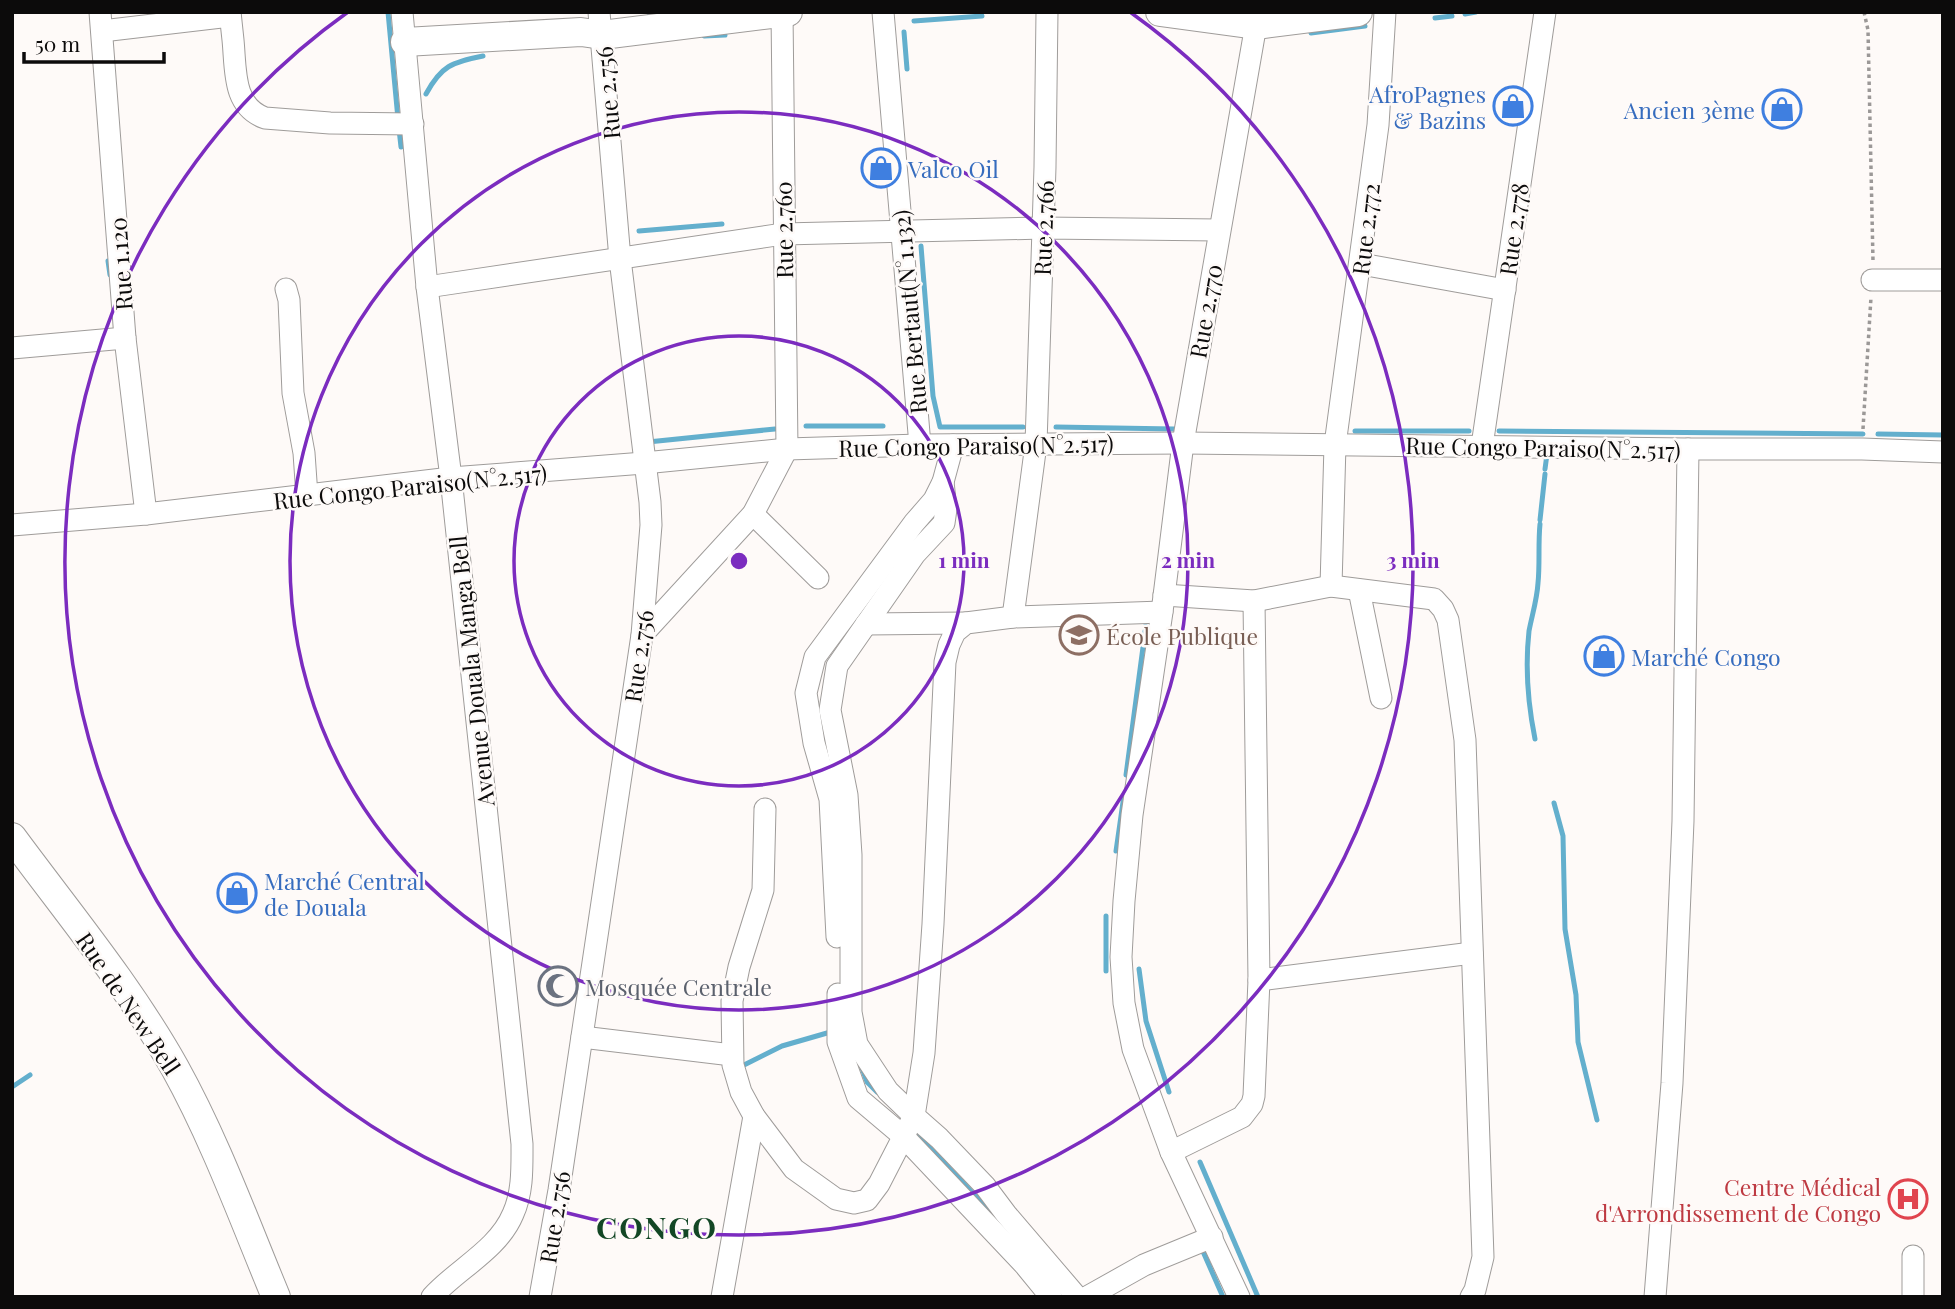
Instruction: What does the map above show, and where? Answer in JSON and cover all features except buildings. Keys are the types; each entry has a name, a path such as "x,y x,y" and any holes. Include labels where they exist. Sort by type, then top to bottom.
{"main road":[{"path":"405,42 581,32 600,23 788,12"},
{"path":"1160,12 1257,19 1357,12"},
{"name":"Rue de New Bell","path":"12,837 143,1016 175,1068 201,1118 276,1297"}],"street":[{"name":"Avenue Douala Manga Bell","path":"402,12 427,287 451,478 522,1144 522,1179 513,1215 495,1241 432,1297"},
{"name":"Rue 2.760","path":"782,12 787,449"},
{"name":"Rue Bertaut(N°1.132)","path":"883,12 920,445"},
{"name":"Rue 2.766","path":"1013,617 1036,444 1046,12"},
{"name":"Rue 2.772","path":"1331,586 1335,445 1378,125 1385,12"},
{"name":"Rue 2.778","path":"1482,446 1545,12"},
{"path":"101,22 230,14 236,84 242,100 255,115 330,123 413,124"},
{"name":"Rue 2.770","path":"1239,1297 1171,1152 1133,1049 1124,1003 1121,957 1132,815 1183,443 1218,230 1257,19"},
{"name":"Rue 1.120","path":"101,22 125,338 146,514"},
{"name":"Rue 2.756","path":"542,1296 642,635 651,526 620,259 600,23"},
{"path":"427,287 783,234 1043,228 1218,230"},
{"path":"1361,264 1505,290"},
{"path":"1872,280 1943,280"},
{"path":"286,289 291,324 293,393 304,453 306,496"},
{"path":"12,348 125,338"},
{"name":"Rue Congo Paraiso(N°2.517)","path":"12,526 146,514 451,478 787,449 1183,443 1943,452"},
{"path":"953,445 943,482 934,500 815,657 806,694 814,743 830,799 837,926 838,1042 858,1098 903,1136 1024,1264 1051,1297"},
{"path":"642,635 754,513 787,449"},
{"path":"1656,1297 1672,1083 1683,821 1688,449"},
{"path":"943,482 946,509 944,523 915,554 836,666 830,710 847,795 850,843 851,1012 857,1044 888,1091 939,1138 985,1186 1077,1297"},
{"path":"754,513 818,578"},
{"path":"866,624 966,623 1163,604 1254,601 1331,586 1434,599 1443,608 1448,620 1465,740 1482,1257 1471,1297"},
{"path":"1359,590 1381,698"},
{"path":"1171,1152 1242,1118 1252,1104 1259,980 1254,601"},
{"path":"765,809 763,890 739,967 732,1001 732,1055 741,1092 754,1116 794,1169 836,1199 854,1203 867,1199 879,1184 914,1116 924,1053 933,924 944,671 949,645 955,632 966,623"},
{"path":"1259,980 1472,953"},
{"path":"582,1037 732,1055"},
{"path":"722,1297 754,1116"},
{"path":"1087,1297 1144,1265 1212,1237"},
{"path":"1913,1256 1913,1297"}],"path":[{"path":"1861,449 1873,253 1868,30 1864,12"}],"waterway":[{"path":"388,12 398,119"},
{"path":"649,13 664,12"},
{"path":"1465,14 1476,12"},
{"path":"914,21 982,16"},
{"path":"1435,18 1452,16"},
{"path":"1311,33 1365,26"},
{"path":"904,32 907,69"},
{"path":"704,36 725,35"},
{"path":"426,94 442,71 455,63 483,56"},
{"path":"399,129 401,147"},
{"path":"639,231 722,224"},
{"path":"921,246 933,396 940,427 1023,427"},
{"path":"108,261 110,275"},
{"path":"806,426 883,426"},
{"path":"1056,427 1174,429"},
{"path":"648,442 775,429"},
{"path":"1355,431 1469,431"},
{"path":"1499,431 1863,434"},
{"path":"1878,434 1943,435"},
{"path":"1545,469 1547,454"},
{"path":"1540,520 1545,474"},
{"path":"1535,739 1527,658 1539,569 1540,524"},
{"path":"1126,775 1147,617"},
{"path":"1116,851 1124,795"},
{"path":"1554,803 1563,836 1565,929 1576,995 1578,1042 1597,1120"},
{"path":"1106,916 1106,971"},
{"path":"1139,969 1146,1021 1169,1092"},
{"path":"742,1066 782,1046 834,1031"},
{"path":"862,1068 867,1082 877,1092"},
{"path":"12,1087 30,1075"},
{"path":"913,1130 1000,1222"},
{"path":"1200,1162 1258,1297"},
{"path":"1201,1247 1223,1297"}],"place":[{"name":"AfroPagnes & Bazins","path":"1513,106"},
{"name":"Ancien 3ème","path":"1782,109"},
{"name":"Valco Oil","path":"881,168"},
{"name":"École Publique","path":"1079,635"},
{"name":"Marché Congo","path":"1604,656"},
{"name":"Marché Central de Douala","path":"237,893"},
{"name":"Mosquée Centrale","path":"558,986"},
{"name":"Centre Médical d'Arrondissement de Congo","path":"1908,1199"}],"district":[{"name":"CONGO","path":"657,1227"}]}
